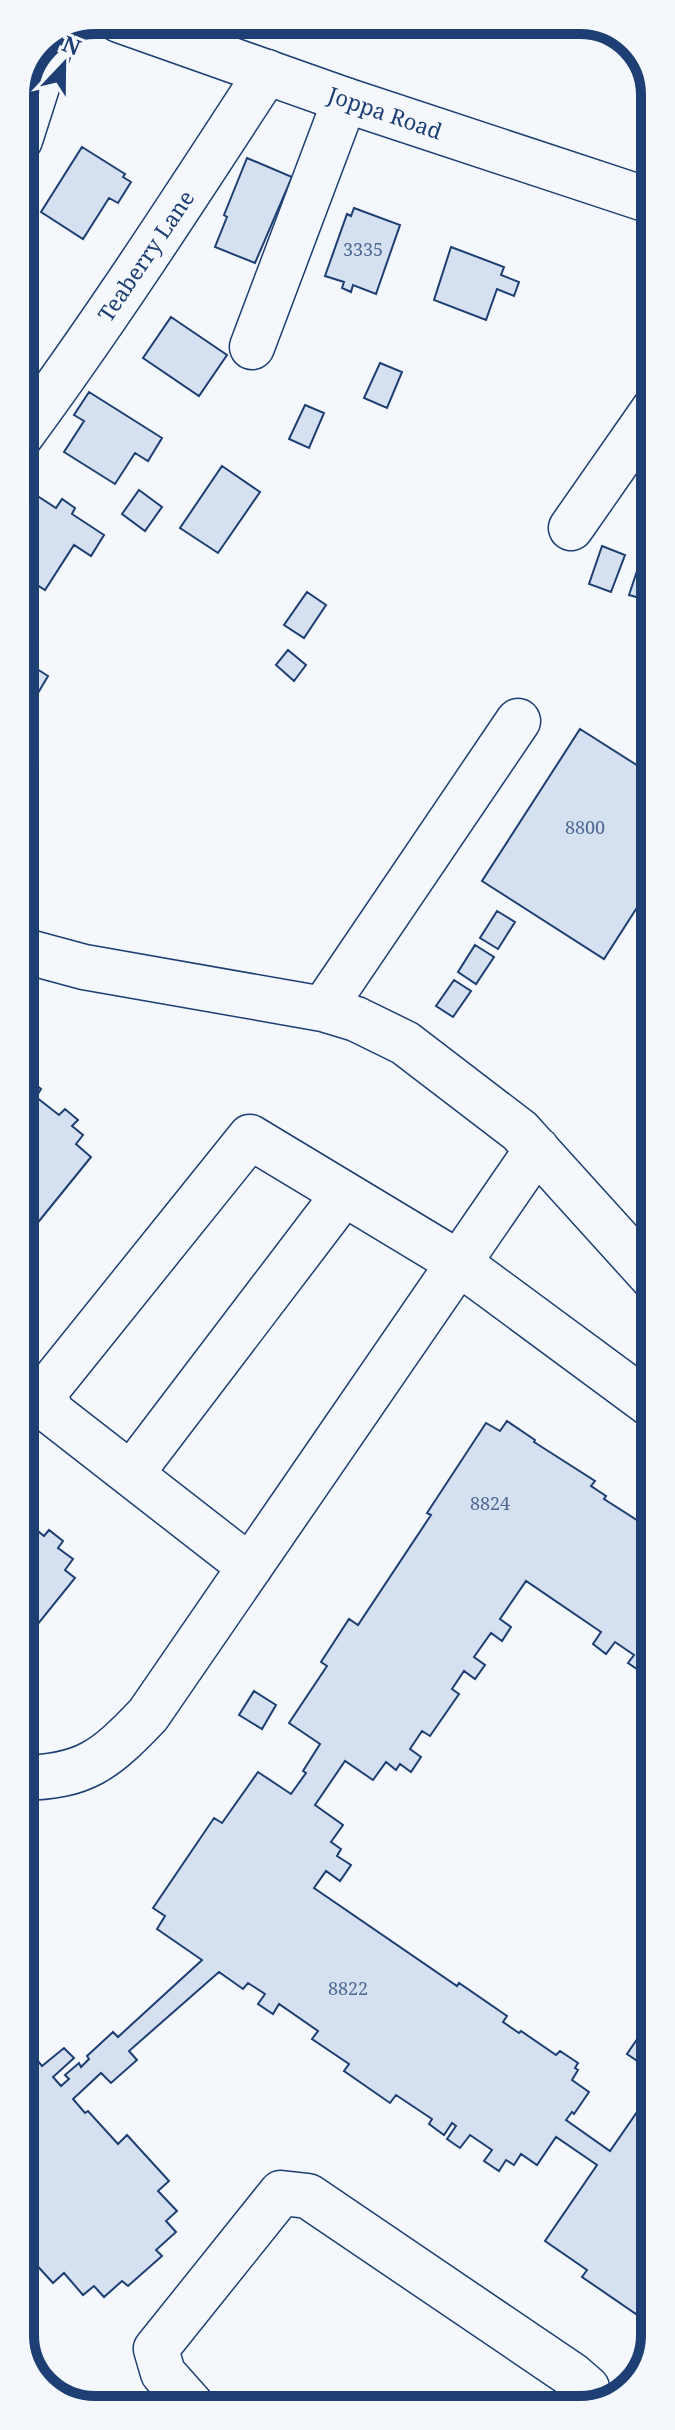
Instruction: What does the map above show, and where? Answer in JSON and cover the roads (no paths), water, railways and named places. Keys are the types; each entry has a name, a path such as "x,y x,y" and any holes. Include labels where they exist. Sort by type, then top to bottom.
{"main road":[{"name":"Joppa Road","path":"159,34 345,100 641,198"},
{"path":"34,96 46,59"},
{"name":"Teaberry Lane","path":"34,417 141,264 267,72"},
{"path":"252,347 345,100"},
{"path":"571,528 641,428"},
{"path":"323,1009 518,721"},
{"path":"34,954 84,967 323,1009 356,1019 405,1043 520,1131 641,1265"},
{"path":"250,1567 51,1412 45,1392 250,1137 459,1263 641,1397"},
{"path":"34,1777 59,1776 95,1763 119,1745 148,1715 537,1149"},
{"path":"131,1474 344,1194"},
{"path":"183,2396 163,2373 156,2349 281,2193 308,2196 592,2395"}]}
